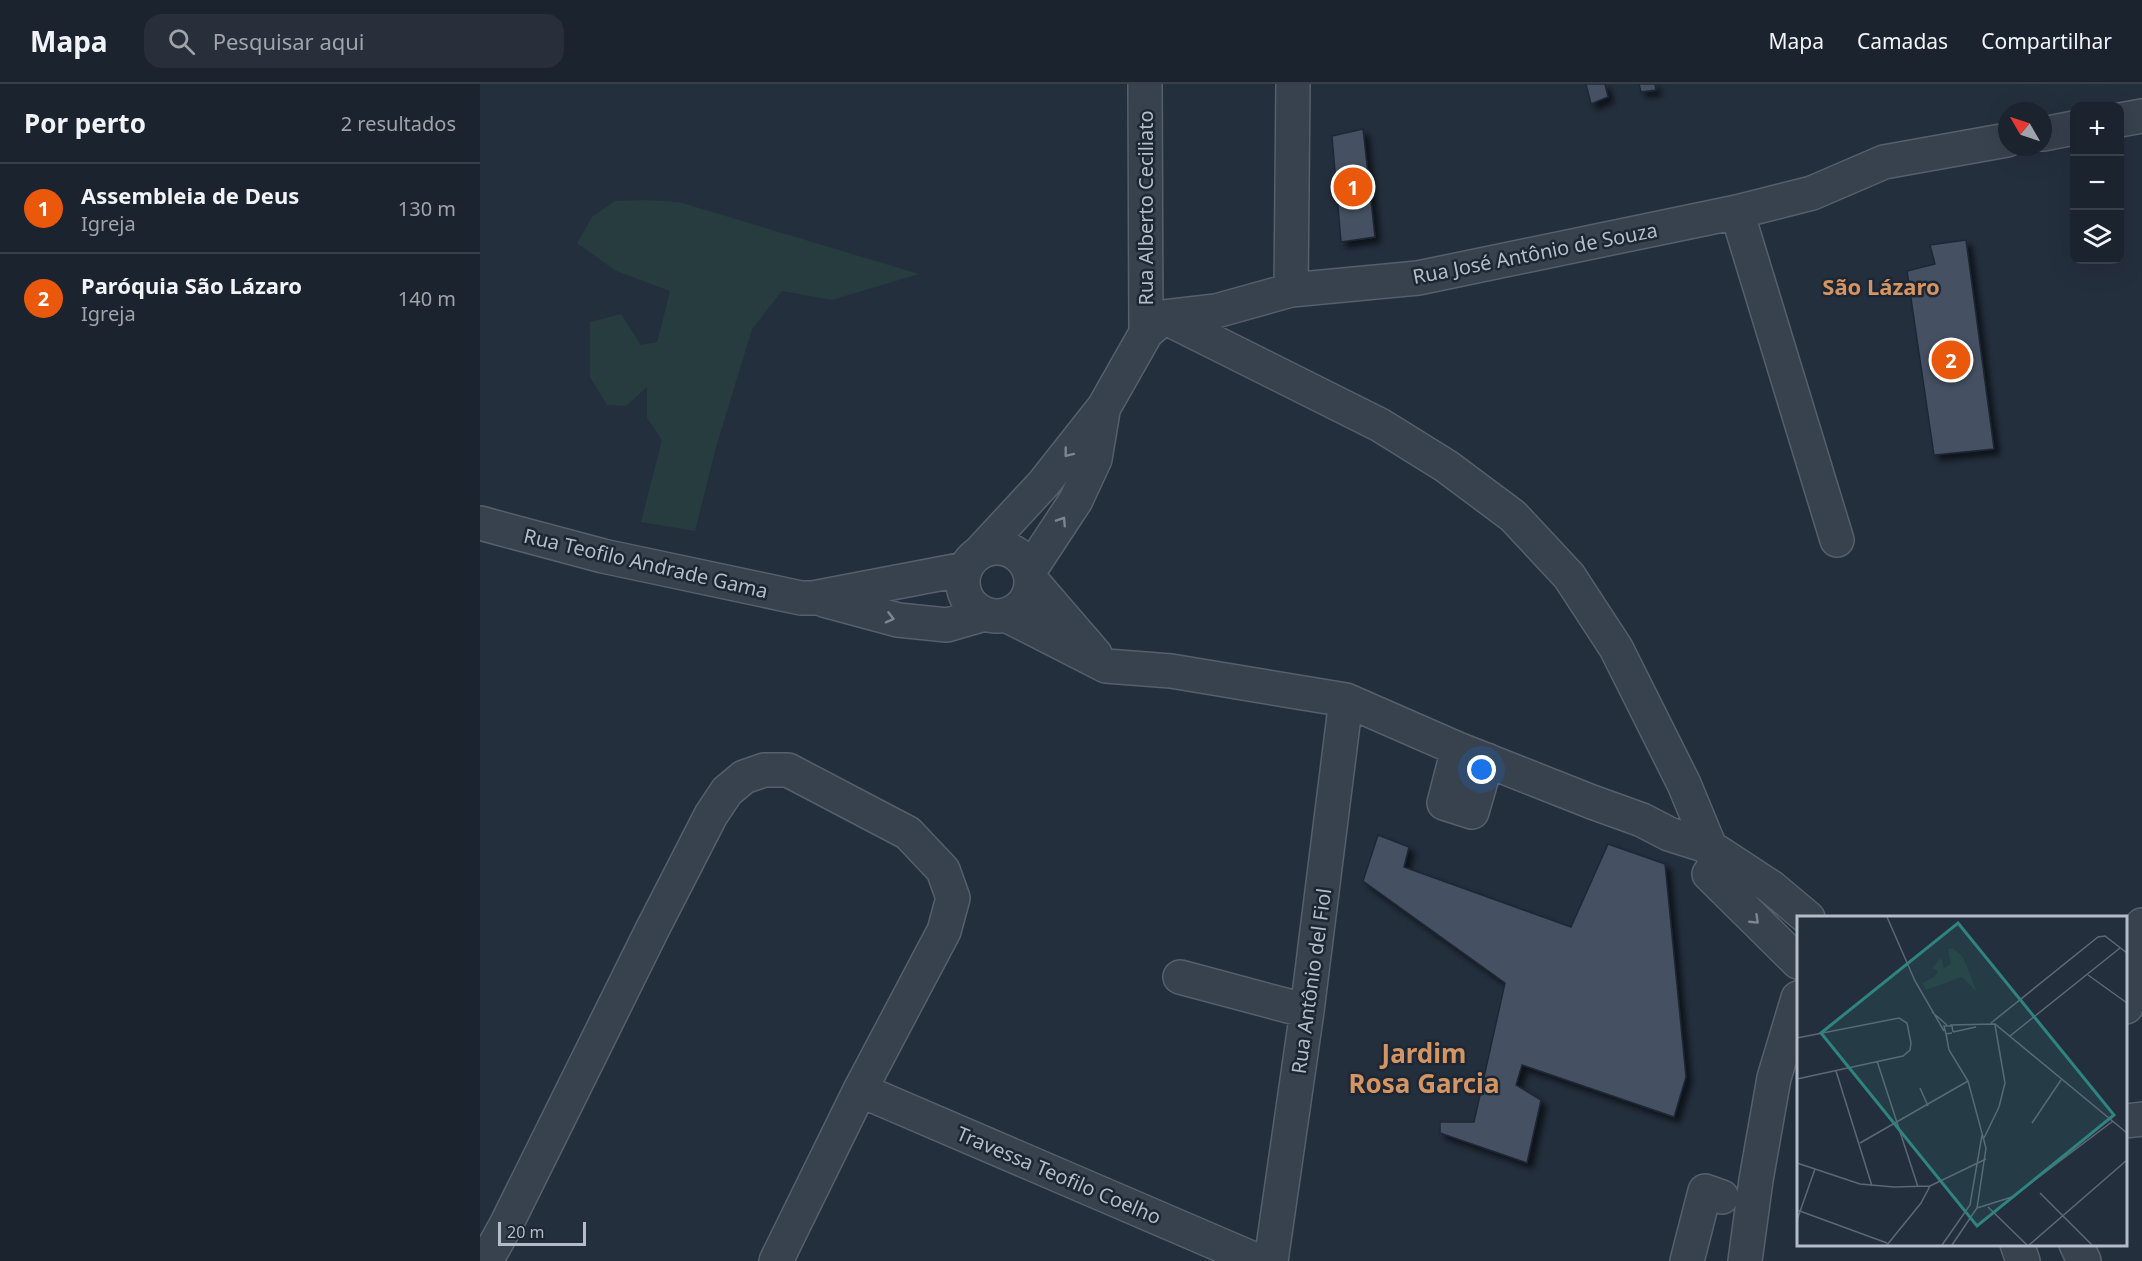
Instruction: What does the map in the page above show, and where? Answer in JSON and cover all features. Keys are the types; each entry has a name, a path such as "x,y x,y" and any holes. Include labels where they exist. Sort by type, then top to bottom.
{"street":[{"name":"Rua Alberto Ceciliato","path":"1145,84 1155,325"},
{"path":"1291,290 1293,84"},
{"path":"2124,119 2142,116"},
{"path":"2052,132 2070,129"},
{"name":"Rua José Antônio de Souza","path":"1155,325 1291,290 1418,278 1737,212 1812,193 1884,162 1998,142"},
{"path":"1737,212 1837,540"},
{"path":"1724,889 1710,847 1684,784 1616,648 1569,576 1513,516 1446,466 1380,425 1155,325 1104,407 1044,483 973,560 963,579 968,601 975,609 996,615 1106,666 1171,671 1346,700 1472,754 1642,820 1669,834 1710,847 1771,887 1806,916"},
{"path":"1031,575 1076,500 1095,459 1104,407"},
{"name":"Rua Teofilo Andrade Gama","path":"480,522 614,558 784,595 813,598 898,620 947,625 1016,610 1025,602 1030,593 1031,575"},
{"name":"Rua Teofilo Andrade Gama","path":"813,598 922,578 973,560 992,548 1004,548 1024,559 1031,575 1106,666"},
{"name":"Rua Antônio del Fiol","path":"1271,1261 1307,1011 1346,700"},
{"path":"486,1261 507,1225 711,815 727,791 744,777 764,770 788,770 908,833 943,870 953,898 944,931 860,1090 776,1261"},
{"path":"1669,834 1797,961"},
{"path":"2127,1003 2139,958 2142,925"},
{"path":"1180,977 1307,1011"},
{"path":"1745,1261 1756,1180 1786,1071 1797,1004"},
{"name":"Travessa Teofilo Coelho","path":"860,1090 1258,1261"},
{"path":"2127,1121 2142,1119"},
{"path":"1687,1261 1705,1191 1722,1197"},
{"path":"2017,1246 2023,1261"},
{"path":"2076,1246 2084,1261"}],"green space":[{"path":"615,201 679,202 919,274 832,300 782,291 752,329 715,451 695,531 641,522 662,440 647,418 647,387 626,406 607,405 590,377 590,322 621,314 641,345 657,342 670,291 616,271 577,243 592,217"}],"building":[{"path":"1586,84 1605,84 1608,97 1591,104"},
{"path":"1639,84 1655,84 1656,90 1641,92"},
{"path":"1363,129 1375,237 1341,242 1332,136"},
{"path":"1966,240 1994,449 1934,455 1907,271 1935,264 1930,245"},
{"path":"1378,835 1409,847 1404,867 1571,927 1608,844 1665,864 1686,1077 1674,1117 1522,1065 1516,1085 1541,1100 1527,1163 1440,1133 1440,1122 1474,1122 1505,983 1363,881"}],"place":[{"name":"Assembleia de Deus","path":"1353,187"},
{"name":"Paróquia São Lázaro","path":"1951,360"}],"district":[{"name":"São Lázaro","path":"1881,286"},
{"name":"Jardim Rosa Garcia","path":"1424,1068"}]}
